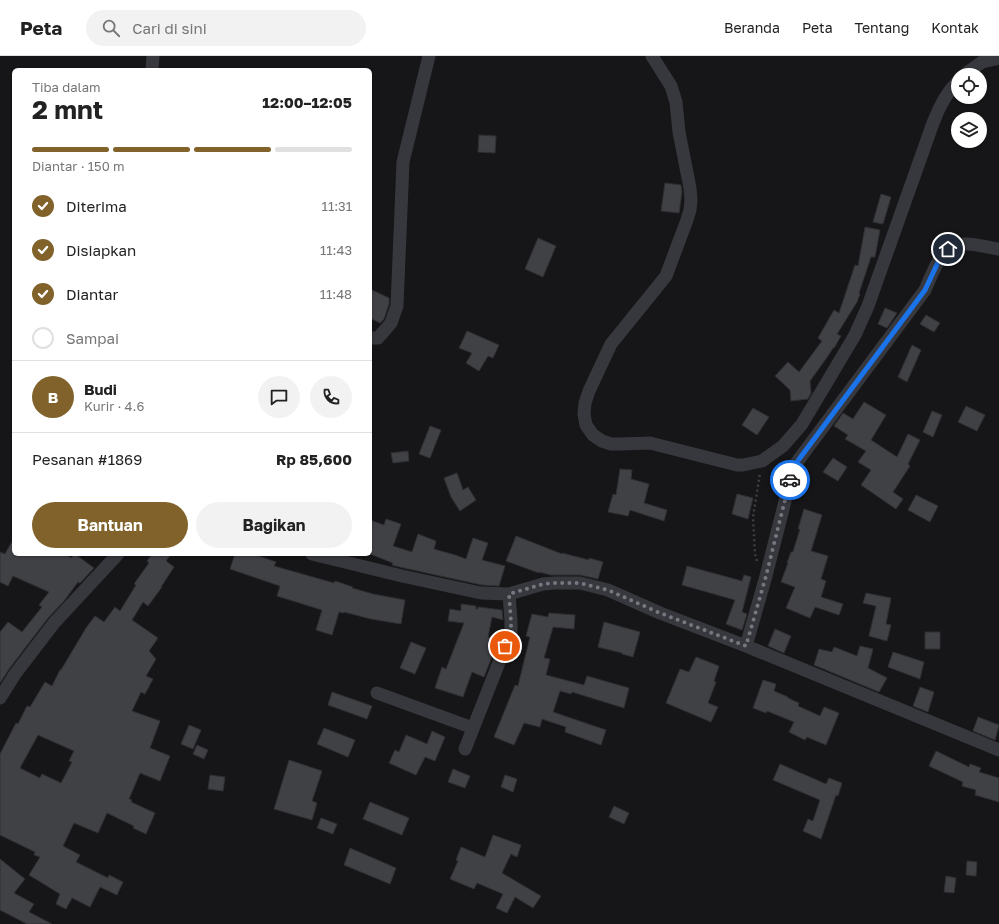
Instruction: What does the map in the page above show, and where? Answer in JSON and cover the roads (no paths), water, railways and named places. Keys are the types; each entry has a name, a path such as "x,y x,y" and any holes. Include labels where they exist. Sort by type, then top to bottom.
{"street":[{"path":"152,68 153,56"},
{"path":"372,338 378,338 391,323 397,306 403,162 429,56"},
{"path":"652,56 671,86 676,102 679,132 690,188 690,210 666,276 608,348 585,403 584,414 586,425 593,434 602,441 611,444 650,443 737,465 762,461 783,446 802,424 855,335 868,306 933,123 941,104 951,87"},
{"path":"974,68 982,62 999,58"},
{"path":"746,646 766,576 794,466 925,290 940,258 948,249 966,244 999,249"},
{"path":"783,446 794,466"},
{"path":"0,698 15,674 54,623 116,556"},
{"path":"320,556 481,593 509,594 543,584 555,583 580,583 608,590 660,613 746,646 999,750"},
{"path":"465,749 511,632 509,594"},
{"path":"377,693 473,728"}]}
